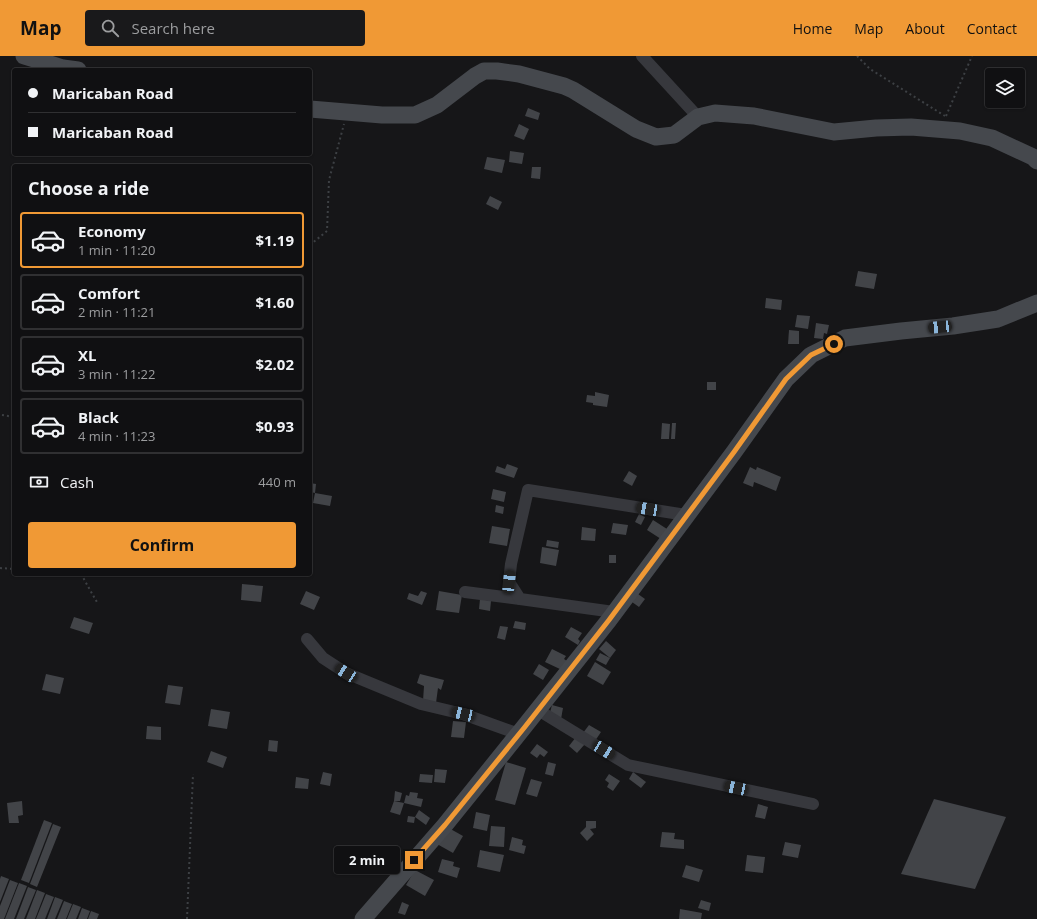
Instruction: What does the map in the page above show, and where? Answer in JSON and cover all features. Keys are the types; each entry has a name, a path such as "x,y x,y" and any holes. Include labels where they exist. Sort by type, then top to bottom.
{"street":[{"path":"24,56 63,68"},
{"path":"642,56 698,117"},
{"path":"312,109 382,115 415,115 437,105 475,76 484,71 497,71 519,74 564,86 636,129 656,138 674,135 698,117 715,113 754,116 834,132 876,128 911,127 960,131 992,138 1037,161"},
{"path":"363,919 445,825 519,734 614,612 786,379 811,355 845,338 901,330 953,326 998,319 1037,303"},
{"path":"520,599 509,582 511,564 528,490 686,516"},
{"path":"465,592 614,612"},
{"path":"307,639 324,658 346,673 421,704 463,714 519,734"},
{"path":"538,710 628,765 813,804"}],"path":[{"path":"857,56 870,69 946,116 972,56"},
{"path":"312,243 327,231 329,180 347,112"},
{"path":"2,415 12,417"},
{"path":"0,568 12,569"},
{"path":"82,576 98,604"},
{"path":"186,919 193,774"}],"building":[{"path":"528,108 540,113 538,120 525,116"},
{"path":"519,124 529,129 524,140 514,136"},
{"path":"510,151 524,153 522,164 509,162"},
{"path":"487,157 505,160 502,173 484,169"},
{"path":"532,167 541,167 540,179 531,178"},
{"path":"490,196 502,202 498,210 486,204"},
{"path":"858,271 877,274 874,289 855,286"},
{"path":"766,298 782,300 781,310 765,308"},
{"path":"797,315 810,316 808,329 795,327"},
{"path":"816,323 829,325 827,334 824,333 823,339 814,338"},
{"path":"789,330 799,331 799,344 788,344"},
{"path":"707,382 716,382 716,390 707,390"},
{"path":"595,392 609,395 607,407 593,405 593,403 586,402 587,395 595,396"},
{"path":"662,423 670,424 669,439 661,439"},
{"path":"672,423 676,423 675,439 671,439"},
{"path":"507,464 518,468 514,478 495,472 497,466 505,469"},
{"path":"750,467 756,470 757,467 781,477 776,491 754,482 753,487 743,483"},
{"path":"629,471 637,476 632,486 623,481"},
{"path":"312,483 316,484 315,493 312,492"},
{"path":"493,489 506,492 504,502 491,499"},
{"path":"315,493 332,496 330,506 313,503"},
{"path":"496,505 504,507 503,514 495,512"},
{"path":"639,514 645,517 641,525 635,522"},
{"path":"653,520 667,529 661,539 647,530"},
{"path":"613,523 628,525 626,535 611,533"},
{"path":"492,526 510,529 507,546 489,543"},
{"path":"582,527 596,529 595,541 581,540"},
{"path":"547,540 559,542 558,548 546,546"},
{"path":"542,547 559,550 556,566 540,563"},
{"path":"609,555 616,555 616,563 609,563"},
{"path":"242,584 263,586 261,602 241,600"},
{"path":"306,591 320,597 314,610 300,604"},
{"path":"421,591 427,593 422,605 407,599 409,593 418,596"},
{"path":"439,591 462,595 459,613 436,610"},
{"path":"638,594 645,599 639,607 632,602"},
{"path":"480,599 491,601 490,611 479,609"},
{"path":"74,617 93,623 89,634 70,628"},
{"path":"515,621 526,623 525,630 513,628"},
{"path":"500,626 508,627 505,640 497,638"},
{"path":"571,627 582,633 578,639 580,641 578,645 565,637"},
{"path":"606,641 616,650 610,658 599,649"},
{"path":"552,649 566,656 564,659 567,661 562,670 545,662"},
{"path":"600,653 610,658 606,665 596,660"},
{"path":"595,662 611,672 603,685 587,676"},
{"path":"539,664 549,670 543,680 533,674"},
{"path":"46,674 64,678 60,694 42,690"},
{"path":"420,674 444,680 441,690 438,688 436,703 423,701 424,686 417,683"},
{"path":"168,685 183,687 180,705 165,703"},
{"path":"552,705 563,708 561,719 549,716"},
{"path":"211,709 230,712 227,729 208,726"},
{"path":"453,721 466,722 464,738 451,737"},
{"path":"589,725 601,732 595,741 583,733"},
{"path":"147,726 161,727 161,740 146,739"},
{"path":"576,737 585,744 577,753 569,746"},
{"path":"269,740 278,741 277,752 268,751"},
{"path":"537,744 548,752 544,757 540,754 537,758 530,753"},
{"path":"211,751 227,757 223,768 207,762"},
{"path":"506,762 526,768 515,805 495,800"},
{"path":"548,762 556,764 553,776 545,774"},
{"path":"435,769 447,770 445,783 434,782"},
{"path":"323,772 332,774 330,786 320,784"},
{"path":"633,772 646,782 641,788 629,779"},
{"path":"420,774 433,775 432,783 419,782"},
{"path":"609,774 620,781 613,791 607,787 609,783 605,780"},
{"path":"296,777 309,779 308,789 295,788"},
{"path":"531,779 542,782 537,797 526,794"},
{"path":"395,791 402,793 400,801 394,801"},
{"path":"410,792 418,793 417,798 423,799 421,807 404,803 406,795 409,796"},
{"path":"934,799 1006,817 975,889 901,874"},
{"path":"22,801 23,815 18,816 19,823 9,823 7,803"},
{"path":"394,801 404,803 400,815 390,812"},
{"path":"758,804 768,807 765,819 755,817"},
{"path":"419,810 430,818 426,825 415,817"},
{"path":"476,812 490,815 487,831 473,828"},
{"path":"408,816 415,817 414,823 407,822"},
{"path":"44,820 52,823 29,883 21,880"},
{"path":"586,821 596,821 596,828 590,829 594,834 587,841 580,833 586,827"},
{"path":"53,824 61,827 37,887 30,884"},
{"path":"491,826 505,827 504,847 489,846"},
{"path":"447,827 463,836 453,853 437,844"},
{"path":"662,832 675,833 674,839 684,840 684,849 660,847"},
{"path":"512,837 523,840 522,845 526,846 524,854 509,850"},
{"path":"785,842 801,845 798,858 782,855"},
{"path":"480,850 504,855 500,872 477,867"},
{"path":"747,855 765,857 763,873 745,871"},
{"path":"442,859 454,862 453,866 460,868 457,878 438,872"},
{"path":"686,865 703,870 699,882 682,877"},
{"path":"415,870 434,880 425,896 406,885"},
{"path":"1,876 9,879 0,902 0,879"},
{"path":"10,880 18,883 4,919 0,919 0,906"},
{"path":"19,883 27,886 14,919 5,919"},
{"path":"28,887 36,890 24,919 16,919"},
{"path":"37,890 45,893 35,919 26,919"},
{"path":"46,894 54,897 45,919 36,919"},
{"path":"55,897 63,900 55,919 47,919"},
{"path":"701,900 711,903 709,911 698,908"},
{"path":"64,901 72,904 66,919 57,919"},
{"path":"402,902 409,905 405,915 398,913"},
{"path":"73,904 81,907 76,919 67,919"},
{"path":"82,908 90,911 87,919 78,919"},
{"path":"680,909 702,913 701,919 679,919"},
{"path":"91,911 99,914 97,919 88,919"}],"route":[{"path":"414,860 445,825 524,728 609,620 734,452 786,379 811,355 834,344"}]}
